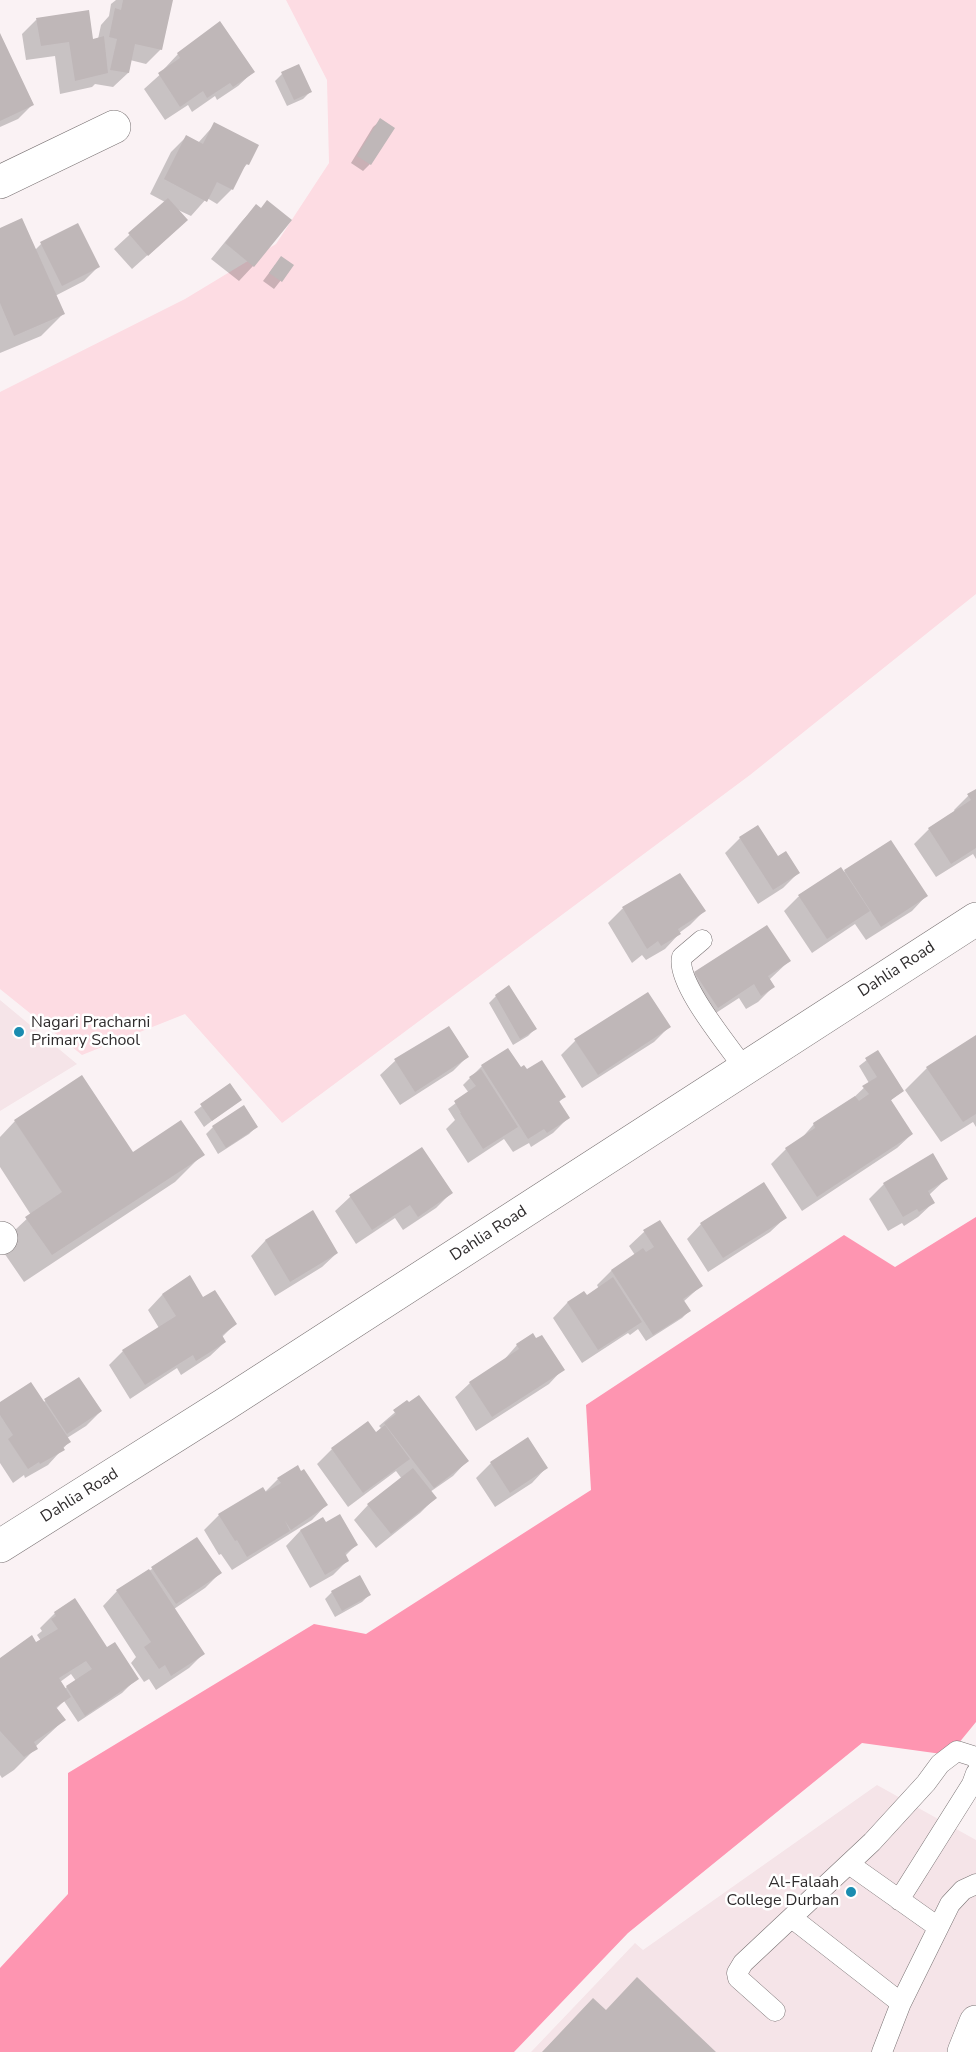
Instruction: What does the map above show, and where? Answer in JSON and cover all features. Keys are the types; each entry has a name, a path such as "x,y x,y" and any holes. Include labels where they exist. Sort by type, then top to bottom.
{"street":[{"path":"0,182 114,127"},
{"name":"Dahlia Road","path":"0,1546 224,1405 976,919"},
{"path":"964,2052 976,2022"}],"lane":[{"path":"702,940 682,957 680,967 687,986 744,1068"},
{"path":"775,2011 738,1978 737,1973 743,1963 872,1842 949,1755 957,1751 976,1756 976,1759"},
{"path":"899,1900 972,1785 976,1773"},
{"path":"849,1864 938,1927"},
{"path":"882,2052 901,2004 950,1904 963,1890 976,1884"},
{"path":"792,1918 901,2004"}],"shaded area":[{"path":"286,0 976,0 976,594 750,775 282,1123 185,1014 82,1055 0,989 0,392 185,299 276,244 329,163 327,80"},
{"name":"Nagari Pracharni Primary School","path":"0,1000 77,1064 0,1111"},
{"path":"976,1217 976,1722 949,1755 862,1743 628,1933 514,2052 0,2052 0,1968 68,1894 68,1773 314,1624 366,1634 591,1490 586,1405 844,1235 895,1267"},
{"name":"Al-Falaah College Durban","path":"877,1785 976,1840 976,2052 531,2052 635,1943 643,1950"}],"building":[{"path":"123,0 173,0 162,50 135,44 129,73 110,70 117,39 109,37 115,8 121,10"},
{"path":"89,10 93,39 104,36 108,73 75,81 69,42 41,46 36,18"},
{"path":"220,21 255,72 233,87 230,83 207,98 203,91 180,107 158,73 180,58 177,53"},
{"path":"0,33 34,105 0,121"},
{"path":"299,64 312,92 294,100 281,72"},
{"path":"380,118 395,128 371,165 357,156"},
{"path":"214,122 259,145 233,190 217,182 207,202 164,179 186,135 203,144"},
{"path":"168,198 188,220 148,256 128,233"},
{"path":"267,200 292,220 254,267 225,243 256,204 261,208"},
{"path":"22,218 65,314 14,336 0,303 0,228"},
{"path":"78,223 100,267 62,286 40,242"},
{"path":"281,256 294,265 282,282 269,273"},
{"path":"976,789 976,848 951,864 928,828 971,800 967,794"},
{"path":"758,825 778,856 786,851 800,873 773,890 739,837"},
{"path":"891,840 928,896 881,927 844,870"},
{"path":"841,867 870,911 827,939 798,895"},
{"path":"680,873 706,911 678,929 681,934 661,946 658,941 647,949 622,907"},
{"path":"767,925 791,961 768,976 775,987 761,996 754,984 718,1008 694,972"},
{"path":"509,985 537,1029 520,1039 495,995"},
{"path":"648,992 671,1027 598,1075 574,1039"},
{"path":"449,1026 469,1057 415,1092 394,1059"},
{"path":"976,1035 976,1114 963,1122 926,1067"},
{"path":"508,1048 521,1067 524,1065 527,1069 542,1060 566,1097 559,1101 570,1118 547,1133 544,1129 528,1139 481,1065"},
{"path":"878,1050 904,1091 891,1100 913,1134 817,1197 785,1148 815,1128 813,1123 855,1096 859,1101 869,1094 862,1086 877,1077 865,1058"},
{"path":"481,1069 518,1127 483,1149 454,1101 476,1086 469,1077"},
{"path":"82,1075 133,1152 181,1120 205,1155 52,1255 25,1217 62,1192 14,1120"},
{"path":"230,1083 242,1100 212,1121 200,1104"},
{"path":"244,1105 258,1127 226,1148 212,1126"},
{"path":"422,1147 453,1193 418,1217 410,1205 372,1230 349,1195"},
{"path":"933,1153 948,1179 928,1191 935,1203 919,1212 917,1209 903,1217 883,1183"},
{"path":"764,1182 787,1218 723,1258 700,1223"},
{"path":"313,1210 338,1253 290,1282 265,1240"},
{"path":"660,1220 703,1286 683,1299 691,1311 653,1335 611,1270 643,1248 646,1252 654,1247 643,1230"},
{"path":"190,1275 203,1297 215,1290 237,1324 222,1335 226,1342 196,1361 193,1355 145,1385 122,1350 176,1316 162,1294"},
{"path":"613,1277 642,1322 598,1350 567,1302 584,1291 587,1295"},
{"path":"533,1333 536,1338 542,1335 565,1370 492,1417 469,1382 519,1349 516,1344"},
{"path":"79,1377 102,1411 67,1434 44,1399"},
{"path":"31,1382 71,1442 63,1447 65,1450 28,1469 8,1439 13,1435 0,1415 0,1402"},
{"path":"419,1395 469,1461 434,1488 384,1423 396,1414 393,1410"},
{"path":"368,1421 376,1432 385,1425 410,1459 363,1493 331,1448"},
{"path":"528,1437 548,1468 510,1493 490,1462"},
{"path":"298,1465 301,1471 304,1469 328,1505 291,1530 285,1521 290,1531 247,1557 218,1514 263,1487 266,1492 281,1483 277,1478"},
{"path":"413,1468 437,1498 391,1534 367,1504"},
{"path":"340,1514 358,1545 345,1553 349,1561 325,1575 300,1530 323,1517 326,1522"},
{"path":"197,1537 222,1573 176,1604 151,1567"},
{"path":"149,1569 205,1654 171,1676 165,1665 159,1669 144,1647 151,1642 116,1590"},
{"path":"360,1575 371,1595 342,1611 331,1591"},
{"path":"75,1598 107,1647 115,1642 139,1679 85,1716 66,1686 92,1669 86,1661 59,1678 71,1697 56,1707 66,1720 34,1742 38,1749 24,1757 0,1731 0,1658 32,1635 36,1642 58,1629 51,1619 56,1616 54,1612"},
{"path":"637,1977 716,2052 542,2052 593,1998 606,2010"}],"place":[{"name":"Nagari Pracharni Primary School","path":"19,1032"},
{"name":"Al-Falaah College Durban","path":"851,1892"}]}
